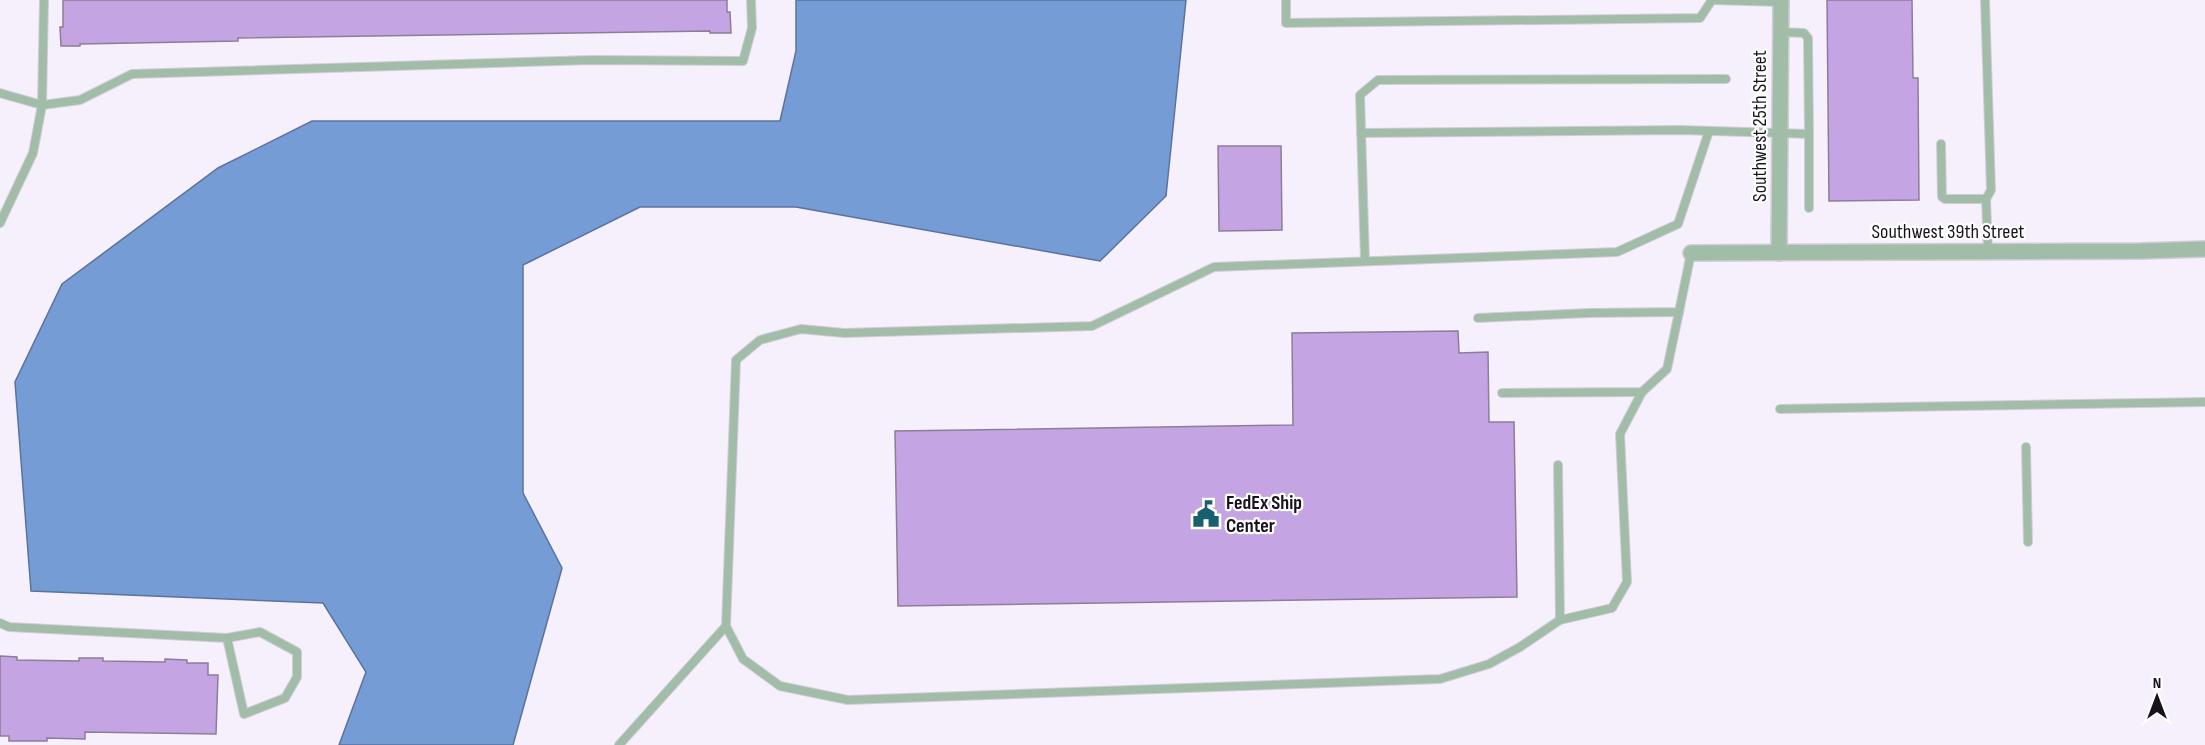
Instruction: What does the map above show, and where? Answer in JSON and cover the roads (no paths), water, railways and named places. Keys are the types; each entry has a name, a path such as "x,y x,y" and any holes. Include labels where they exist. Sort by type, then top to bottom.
{"street":[{"name":"Southwest 25th Street","path":"1779,253 1781,1"},
{"name":"Southwest 39th Street","path":"1691,253 2141,252 2205,249"}],"lane":[{"path":"0,223 33,153 42,105 44,0"},
{"path":"0,93 42,105 80,100 132,74 592,60 743,61 752,28 751,0"},
{"path":"1286,0 1286,23 1700,18 1712,0 1781,1"},
{"path":"1985,0 1991,190 1986,199 1988,252"},
{"path":"1780,32 1804,33 1808,38 1809,208"},
{"path":"1365,261 1360,95 1378,80 1726,79"},
{"path":"1361,134 1709,131 1809,134"},
{"path":"1691,253 1667,369 1642,392 1620,434 1627,582 1612,608 1560,620 1520,647 1489,664 1440,680 848,700 780,686 743,659 726,626 736,360 760,340 801,329 844,333 1092,326 1214,267 1617,252 1678,224 1709,131"},
{"path":"1941,144 1942,196 1945,199 1986,199"},
{"path":"1478,318 1679,312"},
{"path":"1502,393 1642,392"},
{"path":"1780,409 2205,402"},
{"path":"2026,447 2028,542"},
{"path":"1558,465 1560,620"},
{"path":"0,623 9,627 226,638 260,632 297,652 297,677 285,698 244,714 226,638"},
{"path":"619,745 726,626"}],"water":[{"path":"796,0 1186,0 1166,196 1100,261 796,207 640,207 523,265 523,493 562,568 513,745 339,745 366,672 323,603 31,591 15,382 62,284 218,168 312,121 780,121 796,51"}],"place":[{"name":"FedEx Ship Center","path":"1206,514"}]}
